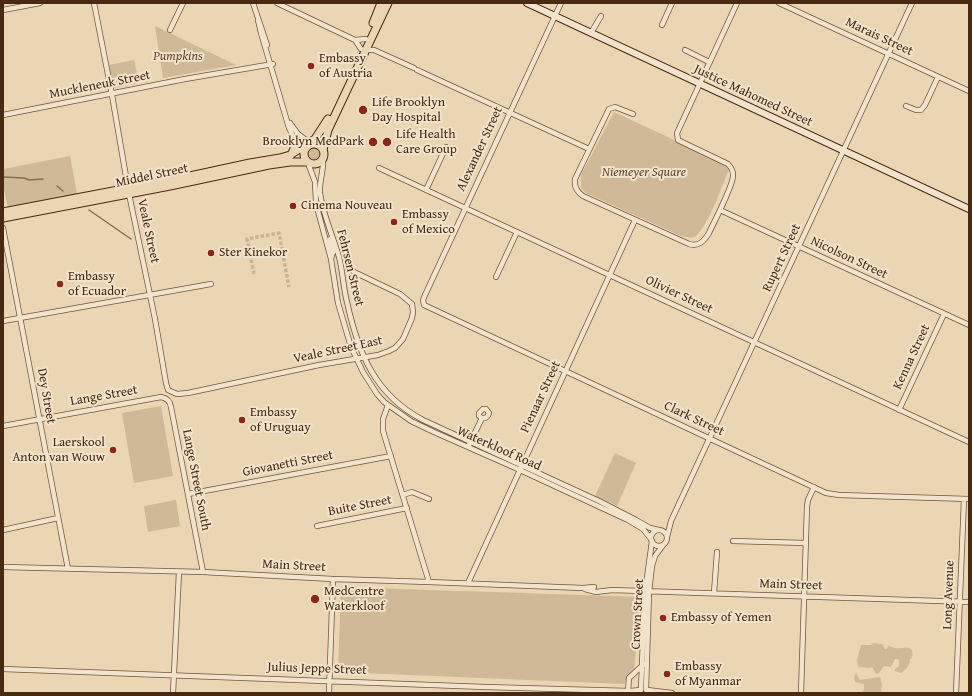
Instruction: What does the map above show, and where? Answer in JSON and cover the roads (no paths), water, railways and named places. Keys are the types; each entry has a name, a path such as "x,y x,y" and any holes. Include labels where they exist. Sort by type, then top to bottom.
{"main road":[{"path":"368,40 381,3"},
{"path":"303,151 308,162 316,164 323,159 323,150 328,130 363,49 388,3"},
{"name":"Justice Mahomed Street","path":"527,3 969,209"},
{"name":"Middel Street","path":"280,158 288,158 303,151 324,127 363,49"},
{"path":"290,155 294,149 294,138"},
{"path":"312,142 323,150"},
{"name":"Middel Street","path":"3,218 250,163 280,158 303,151"},
{"name":"Middel Street","path":"3,212 269,165 308,162"}],"street":[{"path":"3,10 40,3"},
{"name":"Veale Street","path":"94,3 112,93 128,191 150,295 166,383 170,392"},
{"path":"170,30 183,3"},
{"path":"253,3 287,119 294,138 303,151"},
{"path":"276,3 355,40 363,49 374,50 589,149"},
{"name":"Alexander Street","path":"424,305 424,297 561,3"},
{"path":"662,25 672,3"},
{"path":"633,114 615,106 610,107 576,179 575,186 578,192 583,196 688,244 700,244 705,240 720,210 733,179 733,174 731,167 725,162 678,140 677,130 736,3"},
{"name":"Marais Street","path":"779,3 969,91"},
{"name":"Rupert Street","path":"660,530 667,527 671,521 912,3"},
{"path":"591,33 601,16"},
{"path":"355,40 368,40 374,50"},
{"path":"685,50 709,62"},
{"name":"Muckleneuk Street","path":"3,115 112,93 271,64"},
{"path":"906,106 916,110 921,110 925,105 938,77"},
{"path":"287,119 298,134 312,142"},
{"path":"426,190 446,147"},
{"name":"Fehrsen Street","path":"323,159 320,191 328,225 338,256 349,313 364,357"},
{"name":"Fehrsen Street","path":"308,162 315,182 316,202 331,259 338,303 356,359"},
{"name":"Olivier Street","path":"379,168 969,442"},
{"name":"Nicolson Street","path":"720,210 969,325"},
{"name":"Pienaar Street","path":"468,583 635,220"},
{"path":"328,225 328,233 333,252 331,259"},
{"name":"Dey Street","path":"3,228 68,569"},
{"path":"496,278 517,232"},
{"name":"Veale Street East","path":"170,392 177,394 188,393 318,365 385,353 399,344 412,318 413,309 410,302 400,294 354,272"},
{"path":"3,321 211,284"},
{"name":"Clark Street","path":"424,305 565,372 814,487 833,494 966,499"},
{"name":"Kenna Street","path":"899,410 944,314"},
{"name":"Waterkloof Road","path":"364,357 378,384 395,402 418,418 469,444 636,520 650,528 660,530"},
{"name":"Waterkloof Road","path":"356,359 371,386 388,405 411,421 446,437 469,444"},
{"name":"Lange Street","path":"3,426 39,418 161,397"},
{"name":"Lange Street South","path":"161,397 166,398 170,402 203,572"},
{"path":"388,405 383,417 384,435 429,582"},
{"path":"469,444 482,418"},
{"path":"446,437 448,432"},
{"name":"Giovanetti Street","path":"188,494 391,456"},
{"path":"801,693 805,543 808,502 814,487"},
{"path":"403,495 412,492 429,499"},
{"name":"Waterkloof Road","path":"575,493 638,525 646,531 652,540"},
{"name":"Long Avenue","path":"956,693 966,499"},
{"name":"Buite Street","path":"317,526 407,508"},
{"path":"3,530 58,518"},
{"name":"Rupert Street","path":"667,537 671,521"},
{"path":"660,530 665,533 667,537 664,544 657,545 652,540 653,533 660,530"},
{"name":"Crown Street","path":"643,691 647,592 652,540"},
{"path":"733,541 805,543"},
{"name":"Crown Street","path":"647,592 653,560 664,544"},
{"path":"714,593 717,552"},
{"name":"Main Street","path":"3,567 203,572 647,592 969,602"},
{"path":"173,693 179,572"},
{"path":"330,693 333,579"},
{"path":"629,691 629,678 645,664"},
{"name":"Julius Jeppe Street","path":"3,669 672,693"},
{"path":"484,693 485,687"}],"waterway":[{"path":"3,177 24,178 29,180 43,179"},
{"path":"57,186 63,191"},
{"path":"89,210 131,239"}],"tunnel":[{"path":"254,274 247,239 279,233 289,287"}],"place":[{"name":"Embassy of Austria","path":"311,66"},
{"name":"Life Brooklyn Day Hospital","path":"363,110"},
{"name":"Brooklyn MedPark","path":"373,142"},
{"name":"Life Health Care Group","path":"387,142"},
{"name":"Cinema Nouveau","path":"293,206"},
{"name":"Embassy of Mexico","path":"394,222"},
{"name":"Ster Kinekor","path":"211,253"},
{"name":"Embassy of Ecuador","path":"60,284"},
{"name":"Embassy of Uruguay","path":"242,420"},
{"name":"Laerskool Anton van Wouw","path":"113,450"},
{"name":"MedCentre Waterkloof","path":"315,599"},
{"name":"Embassy of Yemen","path":"663,618"},
{"name":"Embassy of Myanmar","path":"667,674"}],"park label":[{"name":"Pumpkins","path":"178,57"},
{"name":"Niemeyer Square","path":"644,173"}]}
